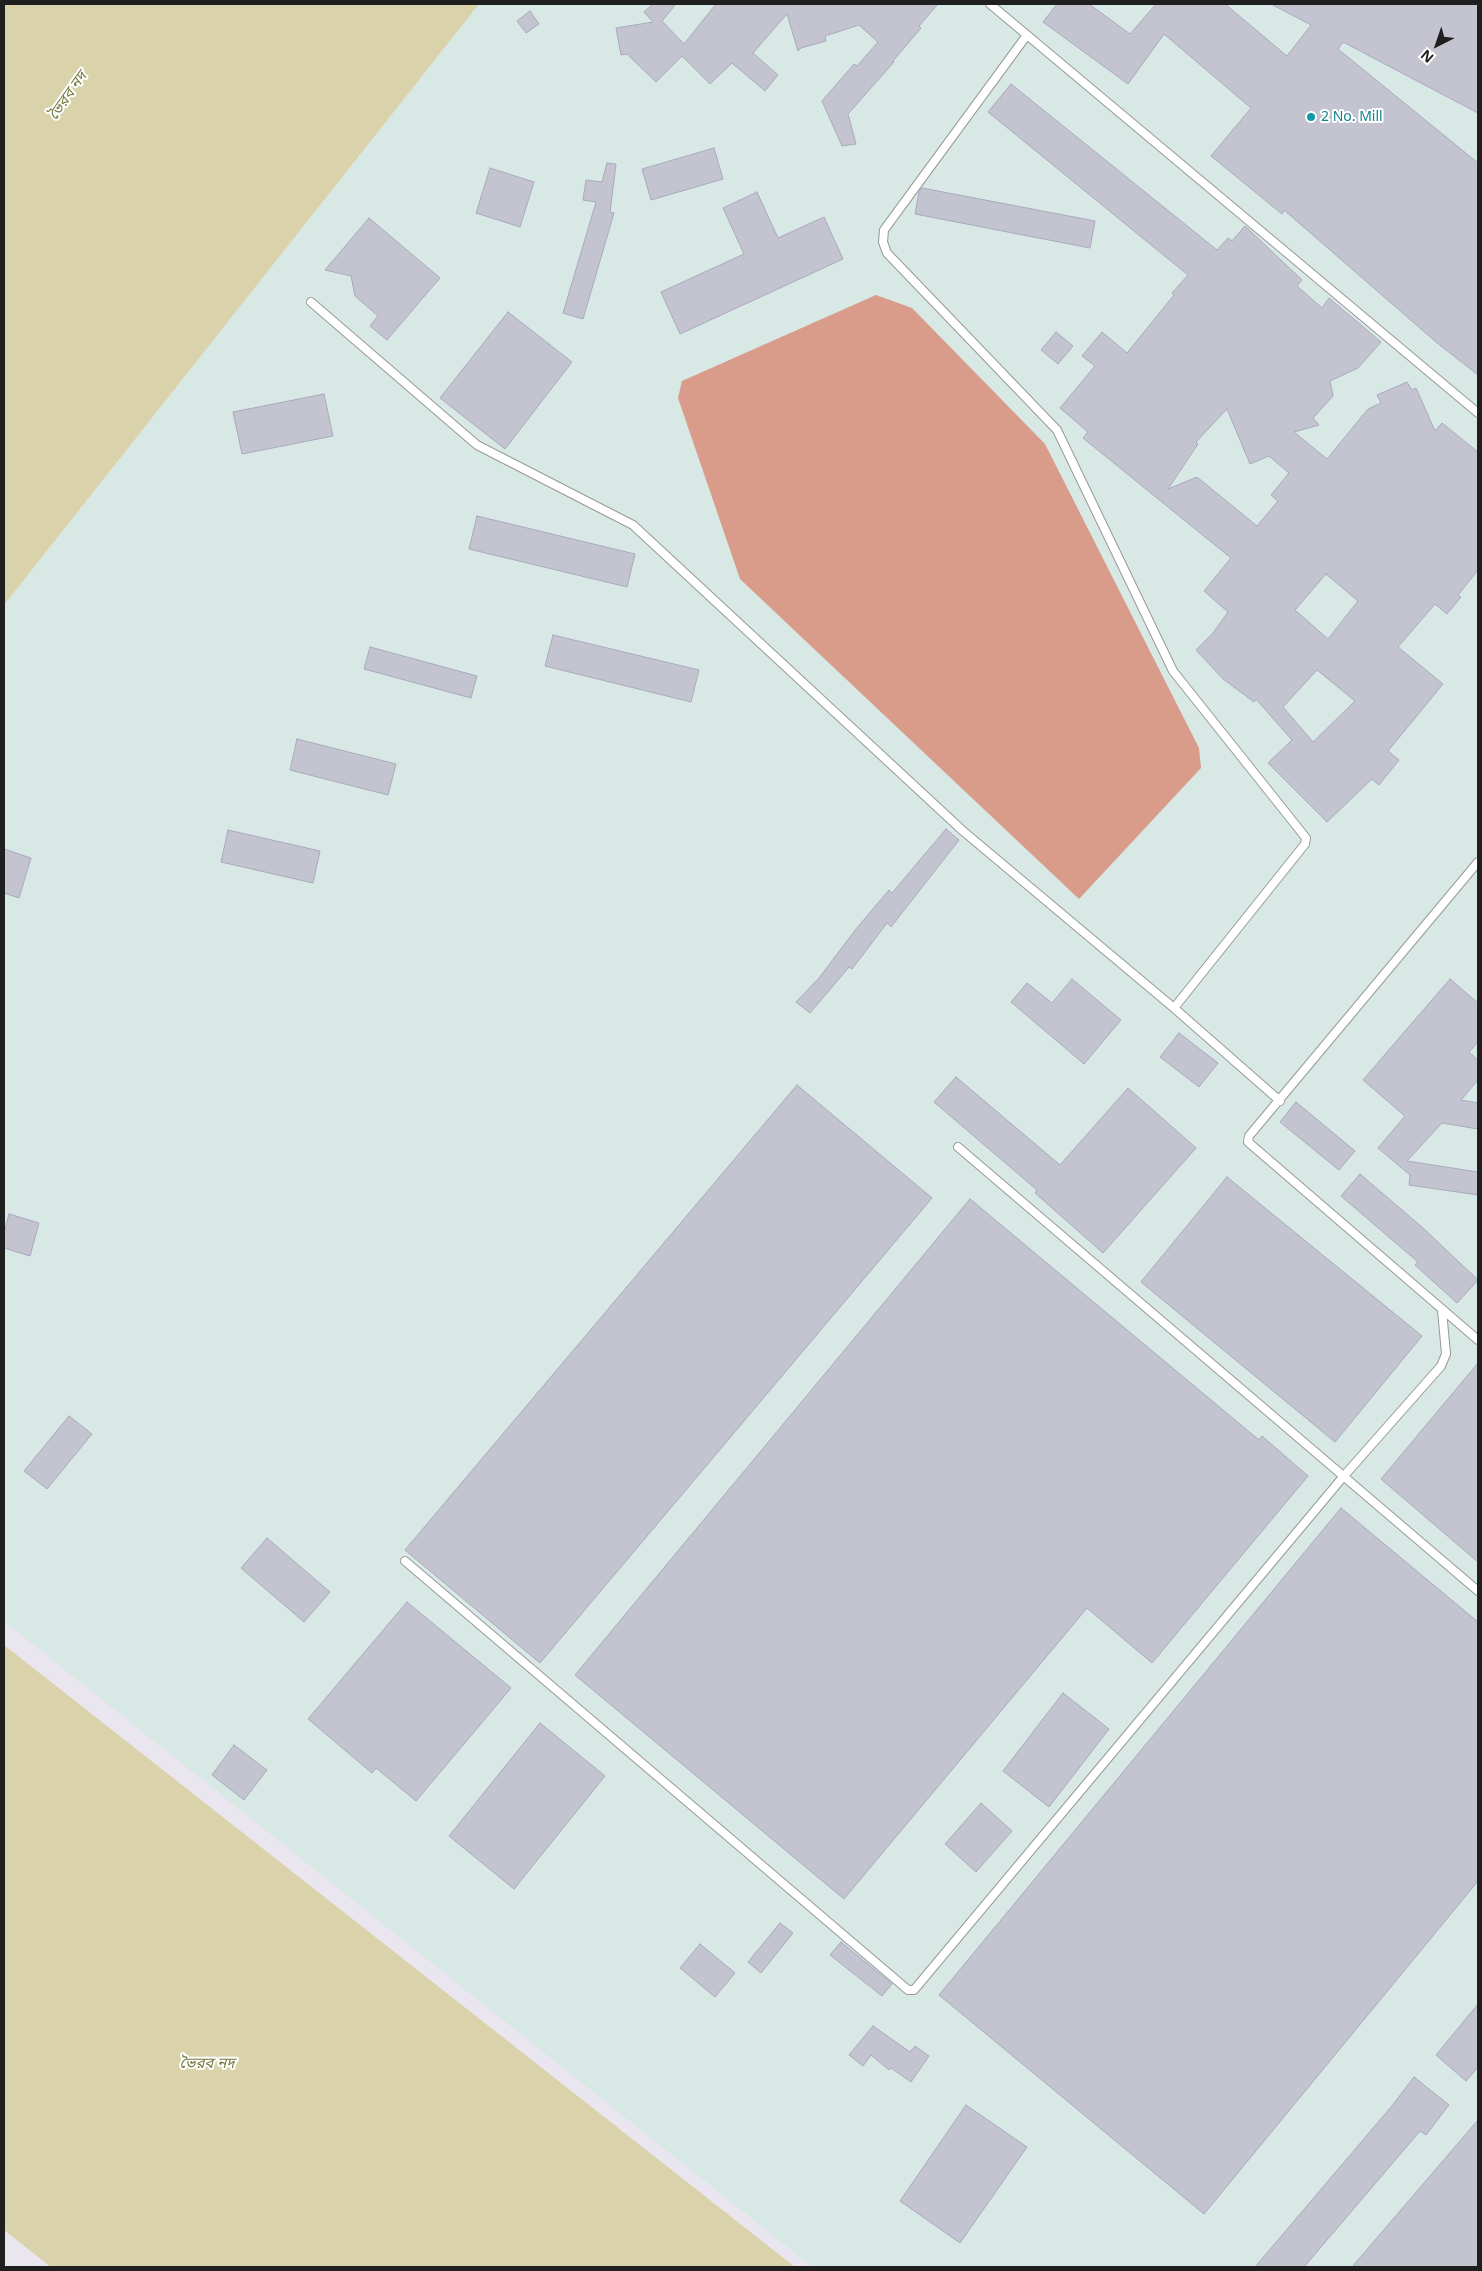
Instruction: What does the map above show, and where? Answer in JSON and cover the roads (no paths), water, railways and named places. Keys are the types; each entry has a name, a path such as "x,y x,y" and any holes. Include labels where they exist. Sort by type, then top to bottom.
{"lane":[{"path":"990,4 1478,413"},
{"path":"1027,35 884,230 883,242 887,253 1057,430 1173,671 1306,838 1305,844 1174,1008"},
{"path":"311,302 477,445 633,525 963,831 1174,1008 1280,1100"},
{"path":"1478,862 1249,1136 1248,1142 1478,1340"},
{"path":"958,1147 1478,1591"},
{"path":"405,1561 908,1990 914,1990 1343,1477 1441,1366 1446,1354 1442,1310"}],"water":[{"name":"ভৈরব নদ","path":"4,4 479,4 4,605"},
{"name":"ভৈরব নদ","path":"4,1645 795,2267 51,2267 4,2230"}],"place":[{"name":"2 No. Mill","path":"1311,117"}]}
